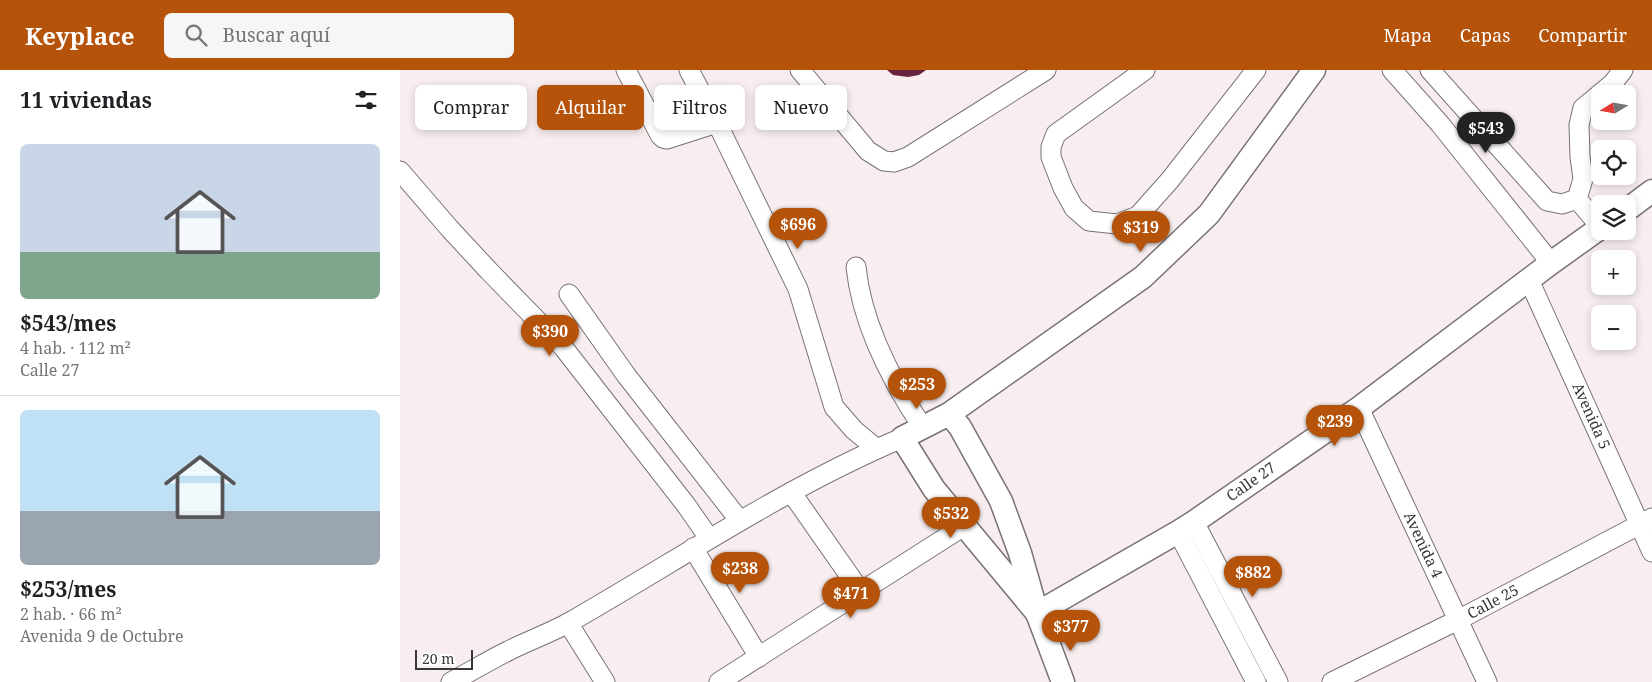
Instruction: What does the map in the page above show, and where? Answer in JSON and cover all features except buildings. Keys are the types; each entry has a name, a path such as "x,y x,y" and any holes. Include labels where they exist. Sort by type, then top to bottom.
{"main road":[{"path":"1037,613 925,476 902,438 949,414 1143,277 1209,214 1314,70"},
{"path":"1636,203 1652,191"},
{"name":"Calle 27","path":"1037,613 1186,527 1359,408 1591,234"},
{"path":"949,414 960,427 1000,501 1020,553 1037,613 1062,681"}],"street":[{"path":"626,70 654,123"},
{"path":"689,70 697,85"},
{"path":"800,70 868,151 889,162 908,158 1046,70"},
{"path":"1145,70 1056,134 1051,147 1051,157 1063,188 1074,208 1089,221 1118,224 1138,216 1170,180 1256,70"},
{"path":"1392,70 1440,124 1551,263"},
{"path":"1430,70 1547,201 1562,204 1577,200"},
{"path":"1611,85 1623,70"},
{"path":"1577,200 1583,179 1579,125 1583,108 1591,101"},
{"path":"658,130 663,138 667,139 695,130"},
{"path":"720,130 798,289 834,407 854,430 877,449"},
{"path":"400,171 489,272 563,347 686,505 709,538"},
{"path":"1577,200 1591,216"},
{"path":"856,267 869,326 906,403 923,428"},
{"name":"Avenida 5","path":"1529,280 1646,521 1652,552"},
{"path":"569,294 626,375 740,520"},
{"name":"Avenida 4","path":"1359,408 1487,682"},
{"path":"451,682 506,652 568,623 709,538 791,492 902,438"},
{"path":"791,492 861,592"},
{"name":"Calle 25","path":"1332,682 1458,620 1646,521"},
{"path":"719,682 964,526"},
{"path":"1186,527 1256,682"},
{"path":"1186,527 1278,682"},
{"path":"692,548 759,657"},
{"path":"568,623 605,682"}]}
